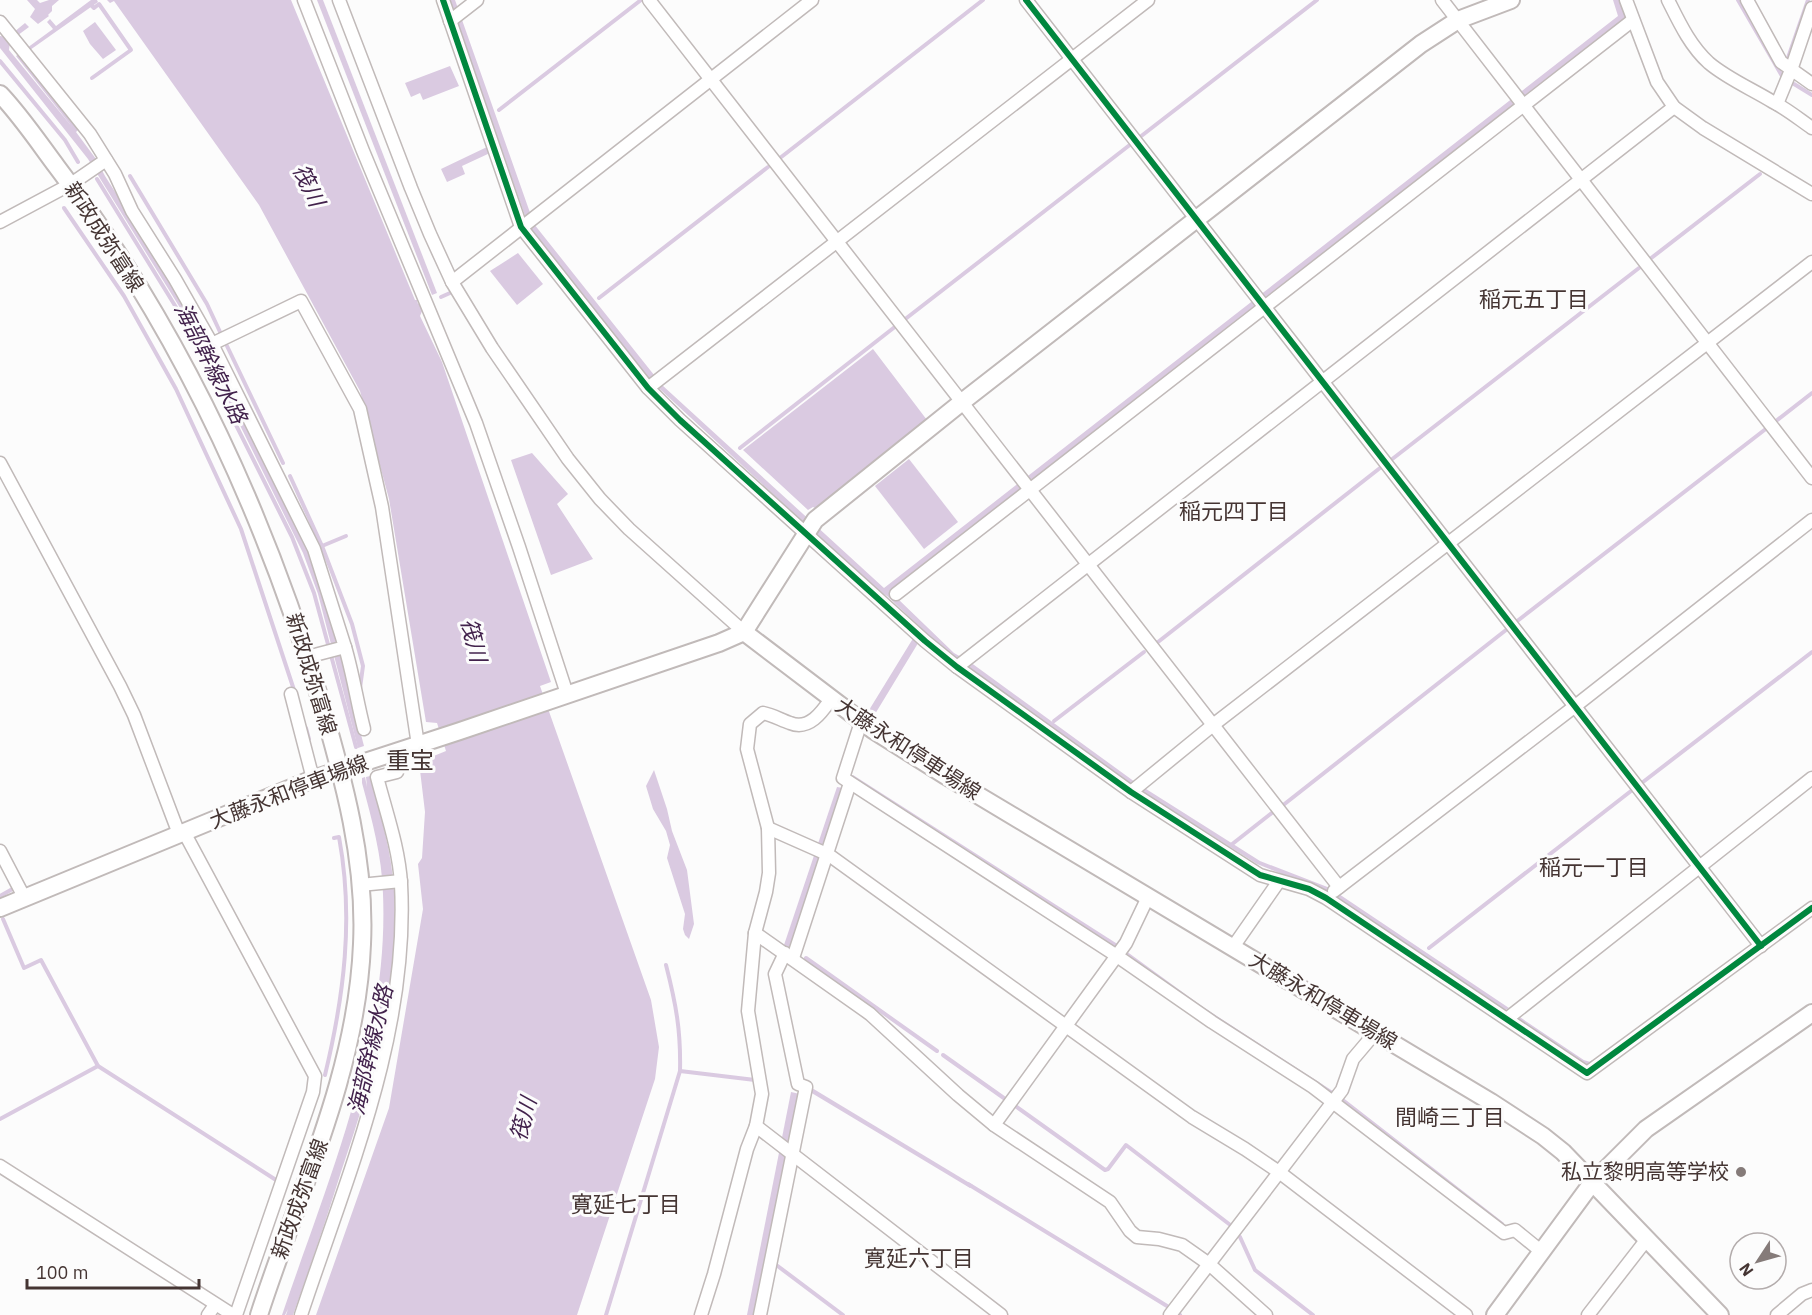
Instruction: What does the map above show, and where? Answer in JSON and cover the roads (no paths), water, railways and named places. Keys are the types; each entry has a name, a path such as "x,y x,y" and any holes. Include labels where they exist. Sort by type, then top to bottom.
{"main road":[{"path":"744,632 809,528 962,402 1421,44 1458,20 1511,0"},
{"name":"新政成弥富線","path":"0,94 71,184 157,318 194,386 251,504 291,607 307,657 341,771 366,884 359,978 349,1037 325,1129 280,1249 259,1315"},
{"name":"大藤永和停車場線","path":"0,908 313,779 719,643 744,632 861,722 946,776 1375,1032 1543,1136 1563,1152 1720,1315"},
{"path":"1495,1315 1592,1183 1646,1129 1812,1013"}],"street":[{"path":"304,0 363,151 476,423 567,694"},
{"path":"339,0 411,188 452,282 492,348 574,467 629,529 744,632"},
{"path":"443,0 454,18 527,222 680,420 809,528 925,641 1260,875 1308,889 1332,893 1575,707 1812,520"},
{"path":"454,18 477,0"},
{"path":"649,0 1213,725 1332,893 1515,1025 1587,1073 1812,909"},
{"path":"452,282 812,0"},
{"path":"1026,0 1761,946"},
{"path":"653,384 1148,0"},
{"path":"1442,0 1812,478"},
{"path":"1626,0 1657,82 1674,106 1704,128 1812,194"},
{"path":"1668,0 1682,29 1709,63 1812,128"},
{"path":"1747,0 1781,62 1812,84"},
{"path":"1777,104 1812,8"},
{"path":"896,594 1027,486 1520,100 1633,20"},
{"path":"0,22 90,134 101,164 175,279 212,344 314,549 353,673 354,692 364,729"},
{"path":"961,664 1582,181 1674,106"},
{"path":"0,222 71,184 101,164"},
{"path":"1135,789 1213,725 1812,262"},
{"path":"212,344 301,301 360,409 382,507 418,745"},
{"path":"0,463 120,686 182,833 315,1076 313,1092 234,1315 212,1310 0,1166"},
{"path":"307,657 343,647"},
{"path":"291,694 313,779"},
{"path":"701,1315 747,1149 756,1126 762,1094 748,1011 755,933 769,873 768,828 747,749 750,724 763,712 793,725 803,725 819,716 831,699"},
{"path":"861,722 843,778 1117,956 1212,1022 1335,1098 1504,1233 1515,1230 1542,1252"},
{"path":"302,1315 370,1112 391,1025 402,922 394,842 377,777 397,772 391,754"},
{"path":"1508,1018 1812,778"},
{"path":"760,1315 787,1150 806,1087 798,1084 775,974 789,955 822,851 850,783"},
{"path":"768,828 822,851 1192,1117 1279,1172 1466,1315"},
{"path":"0,851 24,897"},
{"path":"1233,947 1279,881"},
{"path":"366,884 398,882"},
{"path":"994,1125 1126,943 1148,897"},
{"path":"755,933 789,955 887,1028 958,1095 994,1125 1110,1202 1130,1231 1137,1237 1159,1239 1182,1245 1209,1264 1266,1315"},
{"path":"1170,1315 1335,1098 1353,1059 1375,1032"},
{"path":"756,1126 1001,1315"},
{"path":"1588,1315 1647,1239"},
{"path":"1777,1315 1802,1294 1812,1290"}],"water":[{"path":"27,0 37,0 40,3 59,0 52,6 49,16 38,24 30,17 35,9"},
{"name":"海部幹線水路","path":"91,0 98,2 30,50 79,129 76,132 96,159 188,307 309,551 337,642 364,746 358,748 318,594 303,553 190,324 88,159 0,48 0,36 8,37 25,23 29,27 10,41 9,50 73,128 16,56 53,29 47,22 50,19 56,26"},
{"name":"筏川","path":"107,0 291,0 415,300 418,304 421,303 423,309 420,316 442,362 551,682 540,686 651,1000 659,1047 655,1079 577,1315 316,1315 389,1108 423,909 418,864 422,858 425,812 419,762 446,751 437,723 426,722 389,499 360,391 259,205 114,1 110,3"},
{"path":"317,0 323,0 437,293 432,295"},
{"path":"449,0 455,0 534,224 662,385 884,588 1618,16 1613,0 1620,0 1626,19 897,598 954,653 970,662 1135,782 1260,861 1330,888 1509,1008 1505,1010 1327,892 1257,864 1129,783 967,667 926,633 872,719 866,715 920,627 818,535 812,533 801,520 649,379 529,227"},
{"path":"95,22 116,50 103,59 90,44 83,31"},
{"path":"450,66 459,86 423,100 420,93 411,97 405,83"},
{"path":"487,147 490,153 462,166 465,174 447,182 441,169"},
{"path":"518,253 543,284 517,305 490,271"},
{"path":"873,349 927,420 815,508 808,510 743,450"},
{"path":"532,453 568,494 557,504 593,559 551,575 511,460"},
{"path":"909,459 958,522 924,549 875,486"},
{"path":"654,770 672,831 687,870 694,924 689,939 683,929 685,914 667,858 670,845 666,831 653,809 646,786"},
{"path":"853,775 1119,945 1116,949 851,777"},
{"name":"海部幹線水路","path":"370,776 393,876 395,927 388,999 363,1104 318,1244 293,1315 286,1315 288,1309 285,1315 282,1315 336,1161 352,1108 366,1055 376,1002 382,948 383,894 379,852 362,783 362,778 365,777 367,787 366,777"},
{"path":"837,787 843,788 789,948 784,945"},
{"path":"1126,951 1203,1007 1342,1097 1504,1223 1503,1225 1123,955"},
{"path":"812,1088 973,1185 970,1188 810,1092"},
{"path":"791,1092 800,1094 755,1315 747,1315"}],"waterway":[{"path":"499,110 641,0"},
{"path":"780,158 983,0"},
{"path":"1140,137 1317,0"},
{"path":"1738,0 1782,76"},
{"path":"1788,58 1808,0"},
{"path":"90,4 94,8 99,4 131,50 92,78"},
{"path":"0,61 65,140 78,162"},
{"path":"1794,84 1812,95"},
{"path":"904,320 1131,144"},
{"path":"599,298 768,167"},
{"path":"1650,259 1760,174"},
{"name":"海部幹線水路","path":"130,176 207,304 221,334"},
{"name":"海部幹線水路","path":"97,179 182,317 292,537 314,593 356,747"},
{"path":"64,208 124,296 176,389 241,529 295,693"},
{"path":"1391,460 1639,268"},
{"path":"441,297 450,293"},
{"path":"740,448 896,326"},
{"name":"海部幹線水路","path":"227,346 283,463"},
{"path":"1776,421 1812,393"},
{"path":"1516,622 1767,428"},
{"path":"1158,642 1380,468"},
{"path":"290,476 322,546 352,624 363,666 360,688"},
{"path":"322,546 346,536"},
{"path":"1282,806 1506,630"},
{"path":"1054,721 1144,652"},
{"path":"1643,782 1812,652"},
{"path":"306,728 309,739"},
{"path":"1429,948 1631,791"},
{"path":"1231,845 1273,812"},
{"path":"325,1075 337,1016 345,957 346,897 339,837 334,838"},
{"path":"0,896 16,887"},
{"path":"3,919 24,968 41,960 98,1066 276,1180"},
{"path":"806,958 937,1051"},
{"path":"606,1315 680,1071 677,1018 666,965"},
{"path":"1519,1019 1583,1062 1590,1064 1593,1062"},
{"path":"943,1055 1008,1101"},
{"path":"0,1119 98,1066"},
{"path":"680,1071 755,1080"},
{"path":"1014,1105 1105,1170 1126,1145 1229,1224"},
{"path":"968,1184 1167,1306"},
{"path":"1240,1237 1255,1270 1313,1315"},
{"path":"775,1264 843,1315"}],"place":[{"name":"私立黎明高等学校","path":"1741,1172"}],"district":[{"name":"稲元五丁目","path":"1534,299"},
{"name":"稲元四丁目","path":"1234,511"},
{"name":"重宝","path":"410,761"},
{"name":"稲元一丁目","path":"1594,867"},
{"name":"間崎三丁目","path":"1450,1117"},
{"name":"寛延七丁目","path":"626,1204"},
{"name":"寛延六丁目","path":"919,1258"}]}
